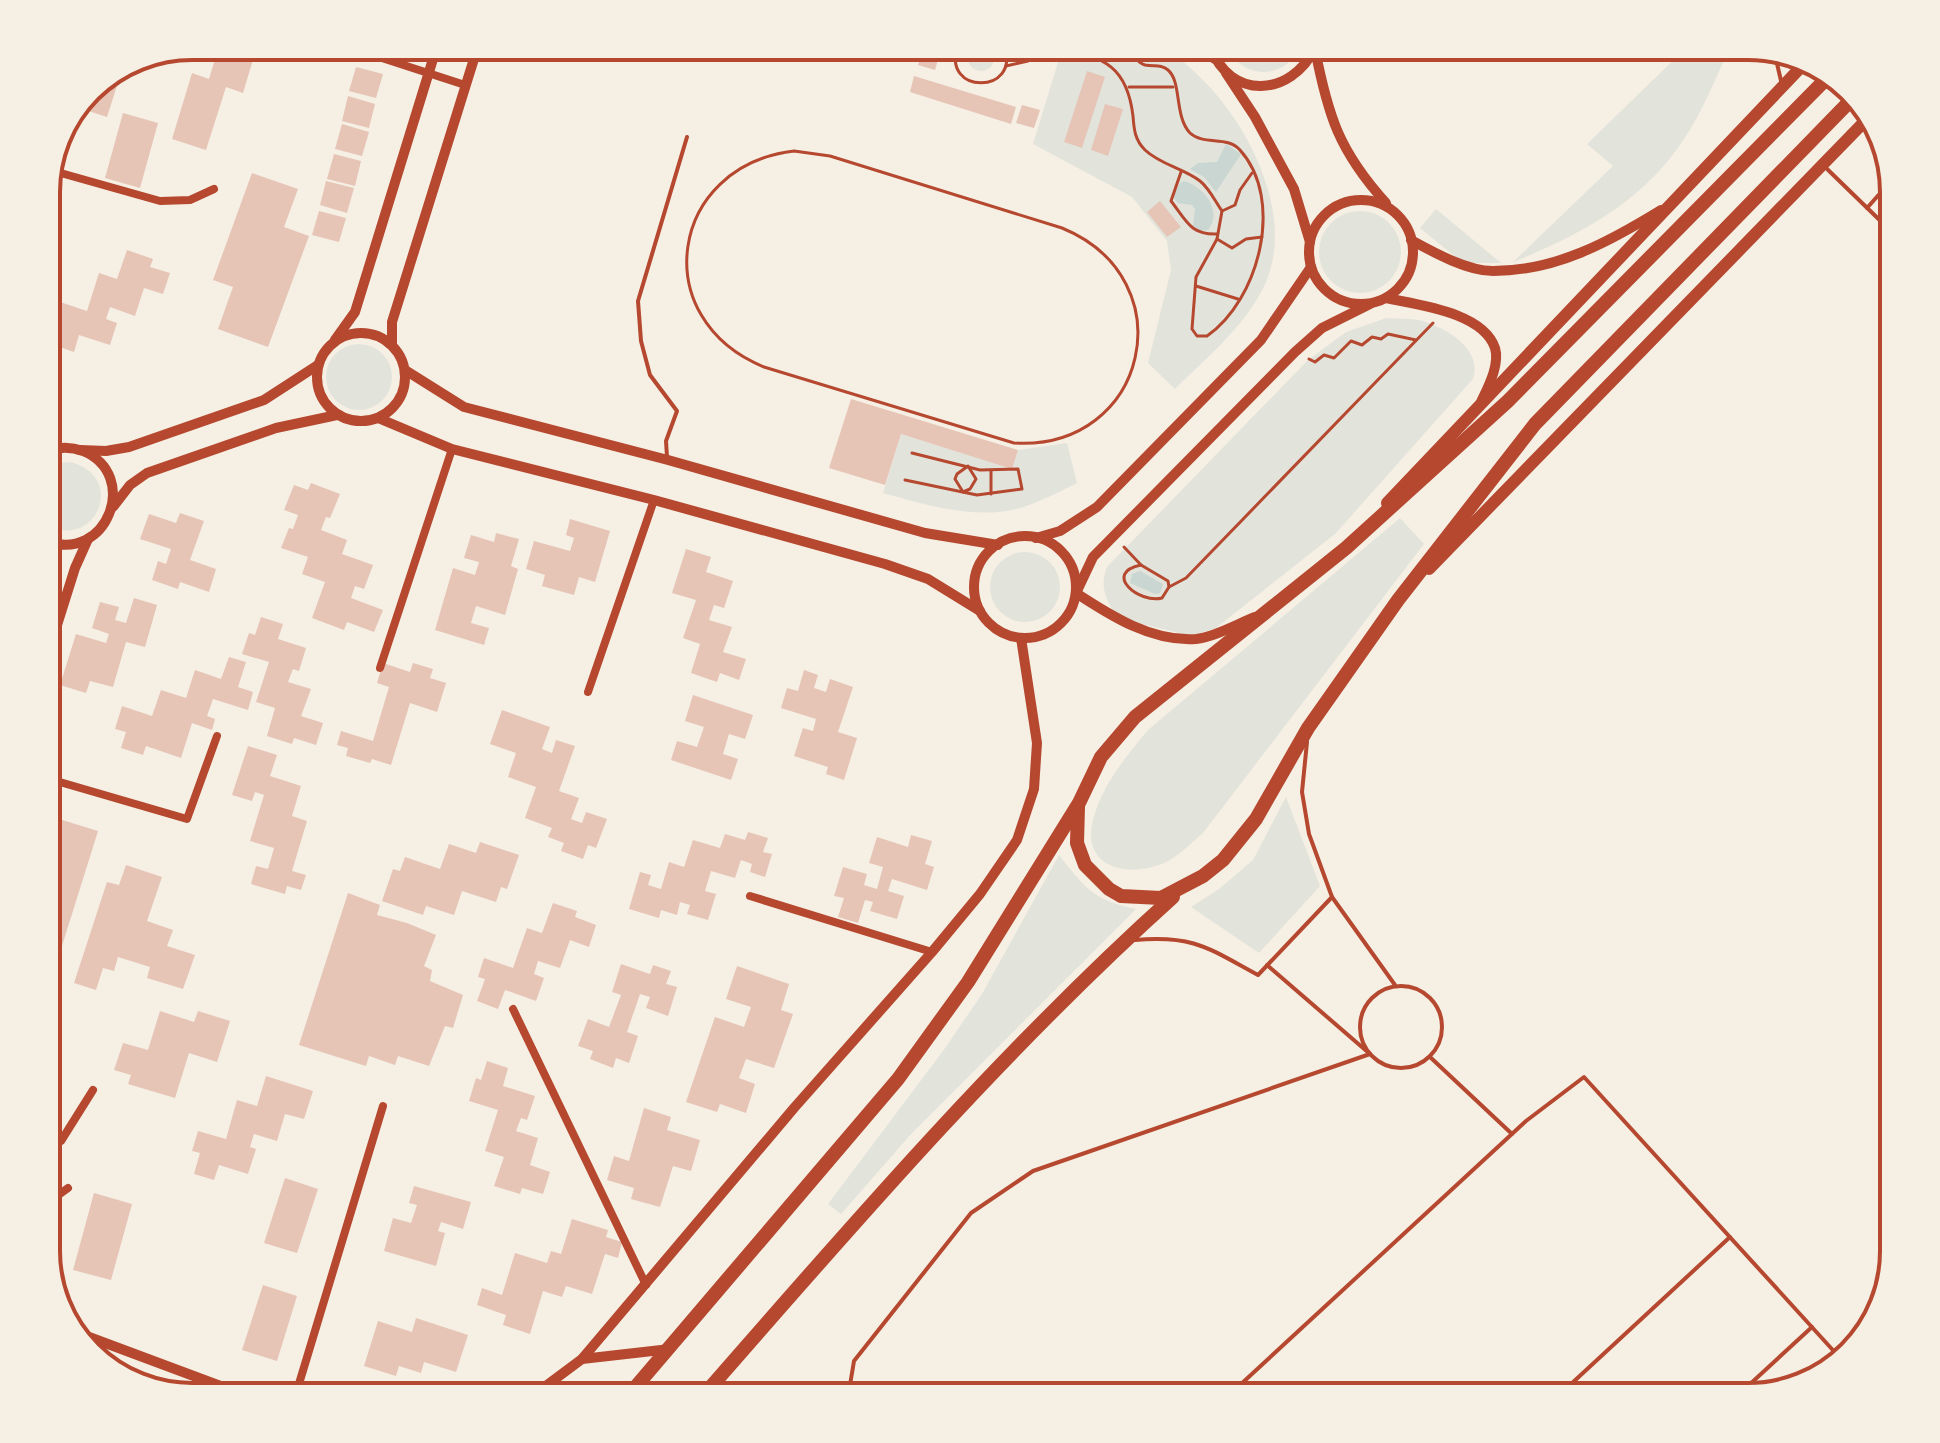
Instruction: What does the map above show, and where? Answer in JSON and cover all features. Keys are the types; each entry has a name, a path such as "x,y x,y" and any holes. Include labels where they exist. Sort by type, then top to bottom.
{"main road":[{"path":"1346,548 1798,71"},
{"path":"640,1383 898,1079 968,982 1079,803 1101,757 1135,717 1346,548 1508,401 1822,83"},
{"path":"714,1383 933,1135 1124,941 1181,890 1223,860 1240,841 1308,728 1398,600 1535,424 1846,105"},
{"path":"1398,600 1861,125"},
{"path":"1079,803 1077,843 1085,865 1109,889 1121,896 1148,899 1161,898 1181,890"}],"street":[{"path":"388,60 465,85"},
{"path":"432,60 355,312 324,351 318,365 316,379 319,393 337,415 350,420 378,418 399,399 404,385 405,370 392,344 392,322 473,60"},
{"path":"1216,60 1255,117 1294,189 1310,242 1311,267 1323,289 1337,299 1353,304 1370,304"},
{"path":"1226,73 1259,87 1277,85 1300,71 1307,60"},
{"path":"378,418 452,449 654,500 928,579 980,611 997,630 1021,638 1046,634 1066,617 1093,557 1295,352 1322,328 1386,298 1399,288 1409,273 1413,257 1405,224 1366,182 1332,124 1319,60"},
{"path":"62,173 160,201 190,200 214,189"},
{"path":"1310,242 1322,218 1343,203 1369,201 1393,211"},
{"path":"1411,240 1444,257 1490,272 1556,263 1605,243 1676,201"},
{"path":"1036,538 1060,531 1097,507 1261,340 1311,267"},
{"path":"1386,298 1457,315 1482,329 1495,349 1493,374 1481,402"},
{"path":"335,340 363,332 392,344"},
{"path":"60,448 106,451 129,447 264,400 318,365"},
{"path":"405,370 464,407 668,460 925,533 998,545"},
{"path":"60,616 88,539 108,520 113,507 130,485 147,473 276,428 337,415"},
{"path":"380,668 452,449"},
{"path":"80,450 93,456 110,478 113,507"},
{"path":"588,692 654,500"},
{"path":"980,611 975,597 979,567 987,554 998,545 1021,537 1050,543 1062,552 1075,578 1076,593"},
{"path":"60,544 88,539"},
{"path":"1076,593 1113,617 1140,629 1171,637 1198,639 1261,615"},
{"path":"550,1383 582,1359 646,1285 794,1108 932,952 980,894 1017,840 1034,789 1037,743 1021,638"},
{"path":"60,782 187,819 217,736"},
{"path":"750,896 932,952"},
{"path":"513,1009 646,1285"},
{"path":"60,1142 93,1090"},
{"path":"299,1383 383,1106"},
{"path":"60,1194 68,1188"},
{"path":"94,1339 212,1383"},
{"path":"582,1359 670,1349"}],"lane":[{"path":"1777,64 1782,87"},
{"path":"668,460 666,441 677,411 650,375 641,341 638,301 687,137"},
{"path":"1823,165 1880,221"},
{"path":"1867,208 1880,193"},
{"path":"1308,728 1302,792 1309,834 1332,897 1395,985"},
{"path":"1124,941 1168,937 1195,941 1258,975 1332,897"},
{"path":"1267,965 1380,1063 1393,1068 1419,1065 1430,1057 1443,1034 1439,1008 1421,989 1408,985 1395,985 1373,997 1360,1019 1360,1031 1370,1054"},
{"path":"850,1383 854,1361 971,1213 1033,1171 1370,1054"},
{"path":"1430,1057 1512,1134"},
{"path":"1242,1383 1512,1134 1584,1077 1834,1351"},
{"path":"1572,1383 1730,1237"},
{"path":"1751,1383 1812,1327"}],"path":[{"path":"955,60 959,72 967,80 978,84 990,83 1000,76 1007,60"},
{"path":"1006,66 1029,60"},
{"path":"1104,60 1129,87 1136,139 1155,158 1201,181 1222,211 1217,236 1195,286 1192,329 1197,336 1207,336 1238,299 1252,271 1262,237 1264,206 1243,153 1227,141 1193,135 1180,112 1172,77 1167,69 1138,60"},
{"path":"1129,87 1175,88"},
{"path":"794,151 830,156 1062,228 1094,244 1119,270 1135,303 1139,339 1131,375 1112,406 1084,429 1050,442 1023,443 996,439 747,360 718,339 707,325 697,309 688,274 690,238 703,204 714,189 742,166 776,153 794,151"},
{"path":"1181,172 1171,201 1195,231 1217,236 1232,248 1246,239 1262,237"},
{"path":"1222,211 1235,205 1240,190 1253,172"},
{"path":"1195,286 1238,299"},
{"path":"1141,565 1128,570 1124,578 1125,586 1155,600 1162,598 1169,587 1186,578 1444,312"},
{"path":"1295,352 1315,362 1324,355 1334,358 1351,341 1362,345 1372,337 1381,339 1388,334 1416,340"},
{"path":"905,480 963,492 991,494 1022,489 1018,469 991,471 912,453"},
{"path":"963,492 955,479 968,466"},
{"path":"963,492 970,489 976,479 968,466"},
{"path":"991,471 991,494"},
{"path":"1112,536 1141,565 1165,577 1169,587"}],"shaded area":[{"path":"968,60 994,60 990,67 981,71"},
{"path":"1059,60 1181,60 1218,96 1250,144 1271,199 1275,228 1273,256 1266,282 1238,326 1175,389 1148,363 1171,270 1167,241 1132,197 1033,144"},
{"path":"1237,60 1291,60 1275,70 1264,72 1242,66"},
{"path":"1674,60 1724,60 1684,139 1649,181 1586,228 1513,262 1613,166 1587,144"},
{"path":"1226,144 1241,154 1216,192 1204,177 1190,169 1198,163 1217,162"},
{"path":"1184,181 1199,189 1210,201 1214,216 1208,230 1200,231 1193,226 1195,209 1192,205 1178,203 1173,197"},
{"path":"1436,209 1501,263 1463,263 1420,228"},
{"path":"1360,211 1376,214 1389,223 1398,236 1401,252 1398,268 1389,281 1376,290 1360,293 1344,290 1331,281 1322,268 1319,252 1322,236 1331,223 1344,214"},
{"path":"1386,318 1419,320 1460,340 1472,358 1475,368 1473,379 1335,534 1216,628 1191,636 1117,618 1105,593 1107,567 1308,360 1346,332"},
{"path":"359,344 382,354 392,377 382,400 359,410 336,400 326,377 336,354"},
{"path":"901,434 1012,468 1018,450 1067,443 1077,483 1043,500 991,512 944,508 883,493"},
{"path":"70,462 87,470 97,481 101,495 98,508 91,520 79,528 60,529 60,463"},
{"path":"1400,518 1424,544 1203,833 1174,857 1149,868 1133,870 1107,864 1092,845 1095,813 1117,769 1148,730"},
{"path":"1025,552 1044,558 1054,568 1060,587 1054,606 1044,616 1025,622 1006,616 996,606 990,587 996,568 1006,558"},
{"path":"1140,571 1163,584 1160,593 1155,594 1130,583 1132,574"},
{"path":"1286,797 1320,886 1259,953 1191,907 1219,889 1253,860"},
{"path":"1059,855 1091,891 1109,901 1136,909 912,1133 841,1214 828,1204 982,994"}],"building":[{"path":"215,60 253,60 243,93 226,87 206,150 172,139 192,73 209,79"},
{"path":"920,60 938,60 935,70 918,65"},
{"path":"356,67 383,74 376,98 349,91"},
{"path":"1087,71 1105,77 1082,148 1064,142"},
{"path":"914,76 1016,107 1011,124 910,92"},
{"path":"117,84 107,117 88,111"},
{"path":"348,96 375,104 369,128 342,121"},
{"path":"1105,104 1123,109 1108,156 1091,150"},
{"path":"1022,105 1040,110 1034,128 1016,123"},
{"path":"123,113 158,123 140,188 105,178"},
{"path":"342,124 369,132 362,156 335,149"},
{"path":"334,154 361,161 355,186 327,179"},
{"path":"252,173 298,189 284,227 309,236 268,347 218,329 233,287 213,280"},
{"path":"326,181 354,188 347,213 320,205"},
{"path":"1160,201 1181,227 1167,237 1147,212"},
{"path":"319,211 346,218 339,242 312,235"},
{"path":"127,250 153,259 150,267 170,273 163,294 144,288 135,316 110,307 106,319 117,323 110,345 79,335 74,352 60,347 60,302 87,311 99,273 117,279"},
{"path":"851,399 1018,450 1012,469 901,434 885,485 829,468"},
{"path":"311,483 340,494 321,530 347,540 342,554 373,565 364,589 355,586 351,598 383,610 374,632 347,622 344,630 312,618 325,582 302,574 308,557 281,548 298,515 284,510 294,485 308,490"},
{"path":"180,513 204,521 190,560 216,569 209,592 180,582 178,589 152,580 158,561 166,564 171,549 140,539 149,514 176,523"},
{"path":"570,519 610,531 595,582 579,577 574,595 542,586 545,575 526,569 534,541 570,551 574,538 566,535"},
{"path":"496,533 519,539 511,566 518,569 505,615 476,606 471,623 489,628 484,645 435,630 453,568 475,575 479,562 464,558 471,535 494,542"},
{"path":"686,549 711,557 706,572 733,581 724,608 714,605 709,620 732,627 723,652 746,659 739,680 720,673 717,682 691,673 700,644 683,638 696,600 672,593"},
{"path":"134,598 157,605 145,647 126,642 113,687 90,681 86,693 60,685 76,634 106,643 109,634 92,628 100,602 119,607 115,620 126,623"},
{"path":"261,617 283,624 278,639 306,648 299,671 293,669 288,682 311,689 301,716 323,723 316,745 294,738 292,744 267,736 275,708 256,702 269,662 242,654 249,633 255,635"},
{"path":"229,657 246,662 238,687 253,692 248,710 213,699 207,716 215,719 212,730 192,723 181,758 146,746 143,755 121,748 126,732 115,729 122,706 152,716 161,690 186,698 195,670 221,679"},
{"path":"383,663 410,672 413,663 433,669 430,678 446,683 437,712 410,703 391,765 346,756 348,748 337,745 341,731 373,741 389,687 377,683"},
{"path":"804,670 818,675 814,688 826,692 830,679 853,687 838,732 857,738 844,780 826,774 828,767 794,756 803,728 813,731 816,719 781,708 787,688 798,691"},
{"path":"693,695 753,715 745,739 729,734 723,754 738,759 731,780 671,760 677,741 697,747 704,727 685,721"},
{"path":"502,710 550,727 542,749 552,753 556,740 575,746 559,791 579,798 571,819 582,823 586,812 607,819 596,848 588,845 583,859 561,851 564,843 548,837 552,828 525,818 536,787 508,777 516,753 490,744"},
{"path":"248,746 277,755 270,776 301,786 292,816 307,821 292,871 306,875 301,890 287,886 285,894 251,884 256,866 268,869 274,848 250,841 264,795 255,792 252,801 232,795"},
{"path":"60,819 98,831 60,949"},
{"path":"748,832 768,838 763,852 772,854 765,877 750,872 752,864 741,860 735,878 711,871 705,891 716,894 708,920 687,914 690,905 680,902 677,915 661,910 659,918 629,909 640,872 651,875 648,885 661,889 669,862 684,867 693,840 720,848 725,834 745,840"},
{"path":"911,835 932,841 925,864 934,867 927,890 892,879 888,891 904,896 897,919 870,911 873,902 865,900 858,923 838,917 844,898 834,896 843,867 867,874 864,885 877,889 883,867 869,863 877,837 908,847"},
{"path":"480,842 519,855 507,889 501,887 496,902 462,891 454,915 426,906 423,915 382,901 393,869 400,871 405,857 440,869 449,844 476,853"},
{"path":"126,865 162,877 147,921 173,930 167,946 195,955 183,989 147,978 150,967 118,957 114,971 103,968 96,990 74,983 107,882 119,885"},
{"path":"348,893 380,905 377,915 436,935 424,966 432,970 430,981 463,995 453,1028 445,1026 429,1066 398,1056 395,1065 369,1056 366,1066 299,1045"},
{"path":"553,903 577,911 575,917 596,925 589,947 570,940 560,968 538,961 534,974 544,978 536,1001 505,990 498,1009 477,1001 485,979 478,977 484,958 513,968 527,928 542,933"},
{"path":"621,964 650,974 653,965 671,971 666,984 677,987 668,1016 646,1008 650,997 640,994 627,1032 638,1036 629,1063 616,1058 613,1068 590,1059 593,1051 578,1046 588,1019 609,1027 621,995 612,992"},
{"path":"737,966 789,984 781,1010 793,1014 774,1068 746,1059 739,1078 755,1084 746,1113 720,1104 717,1112 686,1102 715,1017 744,1027 751,1007 726,999"},
{"path":"160,1011 194,1022 198,1011 230,1021 217,1062 189,1053 175,1098 128,1084 131,1075 114,1070 123,1043 148,1050"},
{"path":"487,1061 508,1068 503,1086 535,1096 527,1120 521,1118 516,1131 538,1138 530,1165 550,1172 543,1194 522,1188 520,1194 494,1186 504,1157 485,1151 498,1110 469,1101 476,1078 481,1080"},
{"path":"266,1076 313,1091 304,1119 285,1114 277,1141 254,1134 250,1147 256,1149 248,1174 219,1165 214,1180 194,1174 200,1153 192,1151 198,1131 226,1139 237,1100 257,1106"},
{"path":"644,1108 671,1117 667,1130 700,1140 691,1171 673,1166 660,1207 631,1199 634,1188 607,1180 614,1156 629,1161"},
{"path":"285,1178 318,1189 297,1253 264,1243"},
{"path":"414,1186 471,1202 463,1229 441,1222 438,1231 445,1233 436,1266 384,1251 393,1218 411,1223 417,1205 409,1203"},
{"path":"94,1193 132,1204 111,1280 73,1270"},
{"path":"572,1219 608,1230 606,1237 622,1242 618,1258 605,1254 592,1294 566,1286 562,1297 543,1291 530,1334 503,1325 506,1315 477,1305 482,1288 502,1295 515,1253 547,1263 551,1251 561,1254"},
{"path":"263,1285 297,1296 277,1361 242,1350"},
{"path":"416,1318 468,1335 456,1372 424,1362 421,1373 399,1366 396,1376 364,1366 378,1321 412,1332"}]}
